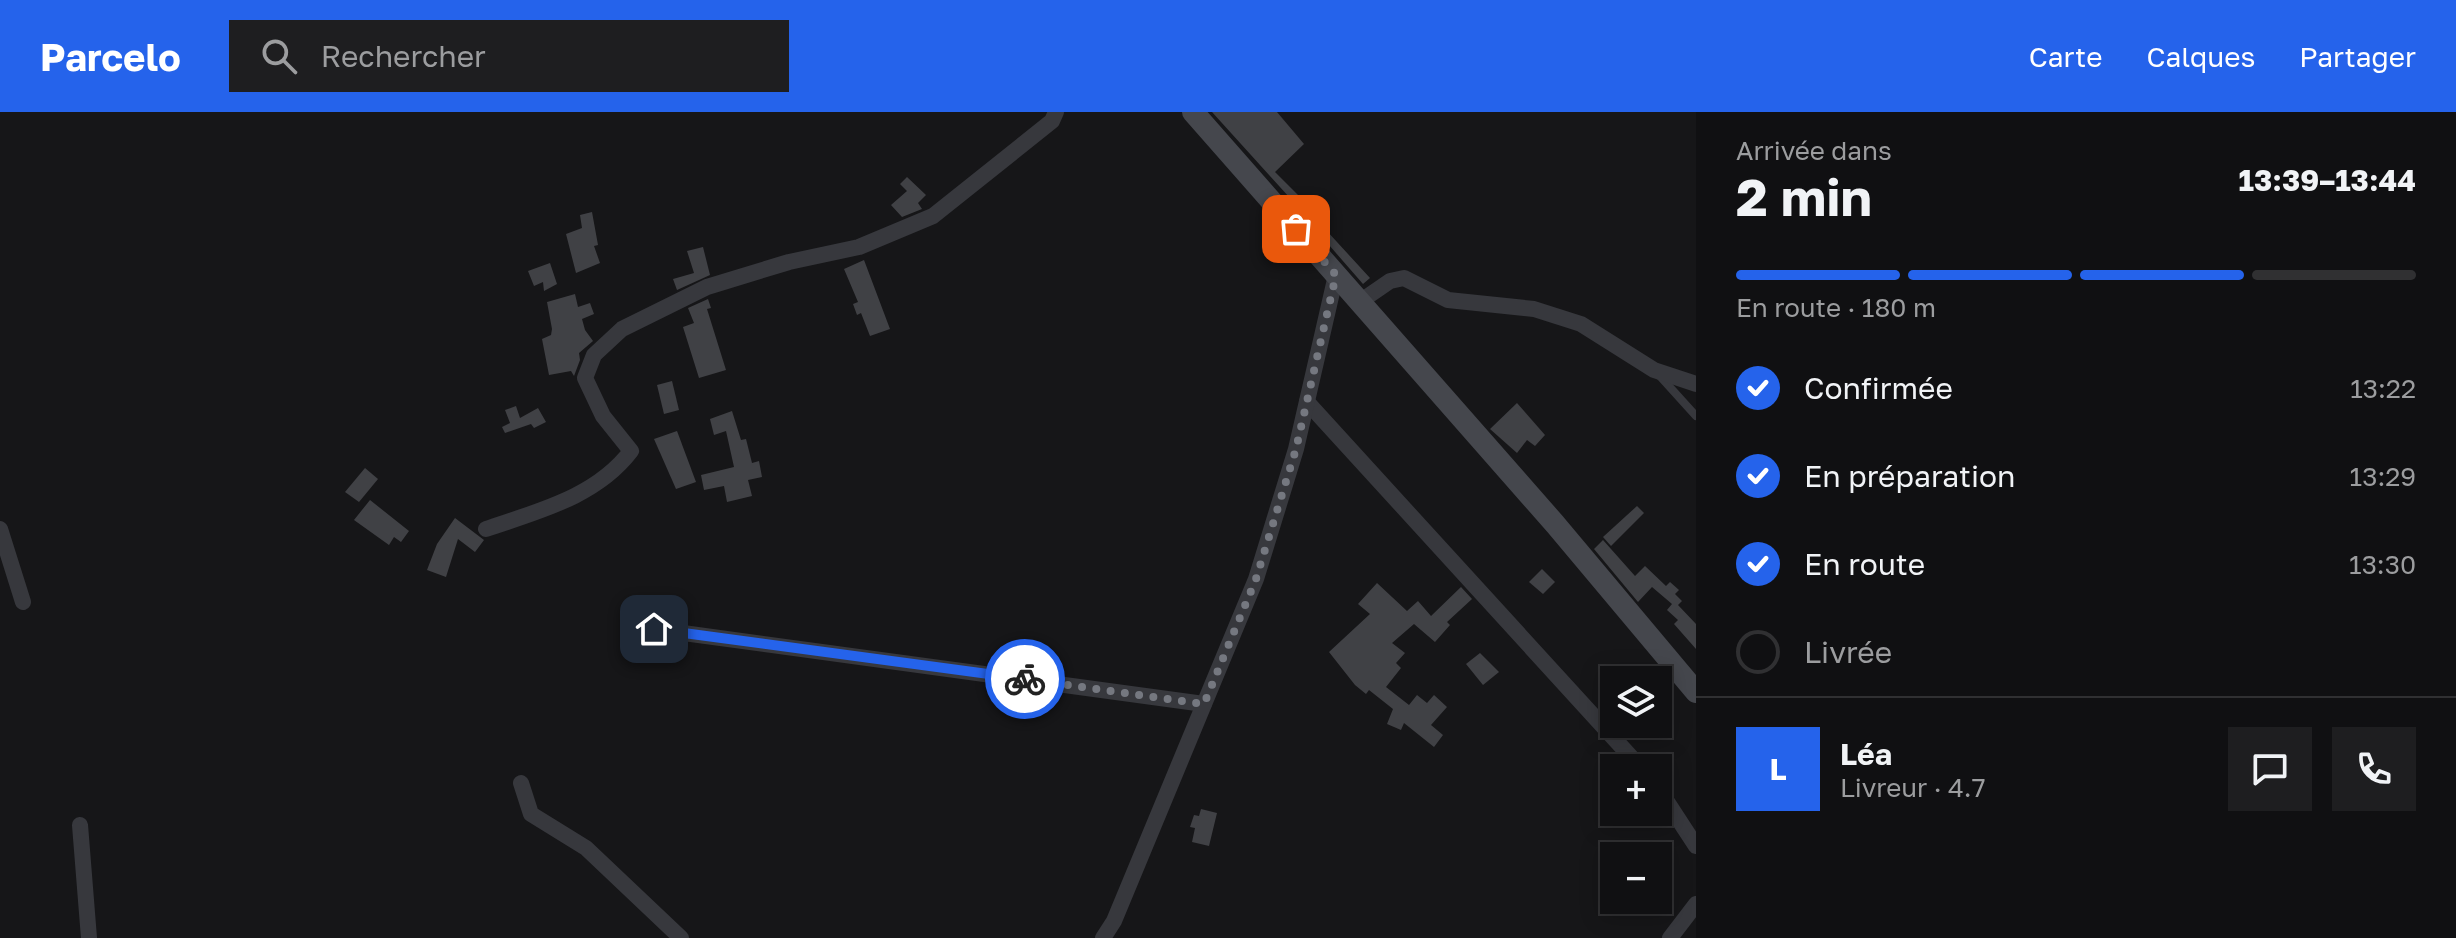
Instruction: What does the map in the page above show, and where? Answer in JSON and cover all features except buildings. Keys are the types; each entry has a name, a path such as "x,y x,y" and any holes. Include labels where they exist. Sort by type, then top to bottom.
{"street":[{"path":"486,529 545,509 594,487 631,451 603,416 585,378 594,355 622,329 707,287 789,262 859,247 933,216 1052,121 1056,112"},
{"path":"1193,112 1361,301 1696,692"},
{"path":"1103,938 1114,921 1256,579 1296,449 1336,275"},
{"path":"1361,301 1390,281 1404,278 1448,300 1534,309 1581,324 1654,370 1696,384"},
{"path":"1307,402 1628,754"},
{"path":"0,529 23,602"},
{"path":"654,629 1204,704"},
{"path":"521,783 531,814 586,848 681,938"},
{"path":"1672,809 1696,846"},
{"path":"80,825 89,938"},
{"path":"1670,938 1696,904"}],"lane":[{"path":"1654,370 1696,416"}],"way so far":[{"path":"1025,679 1204,704 1256,579 1296,449 1336,275 1296,229"}],"route":[{"path":"654,629 1025,679"}]}
